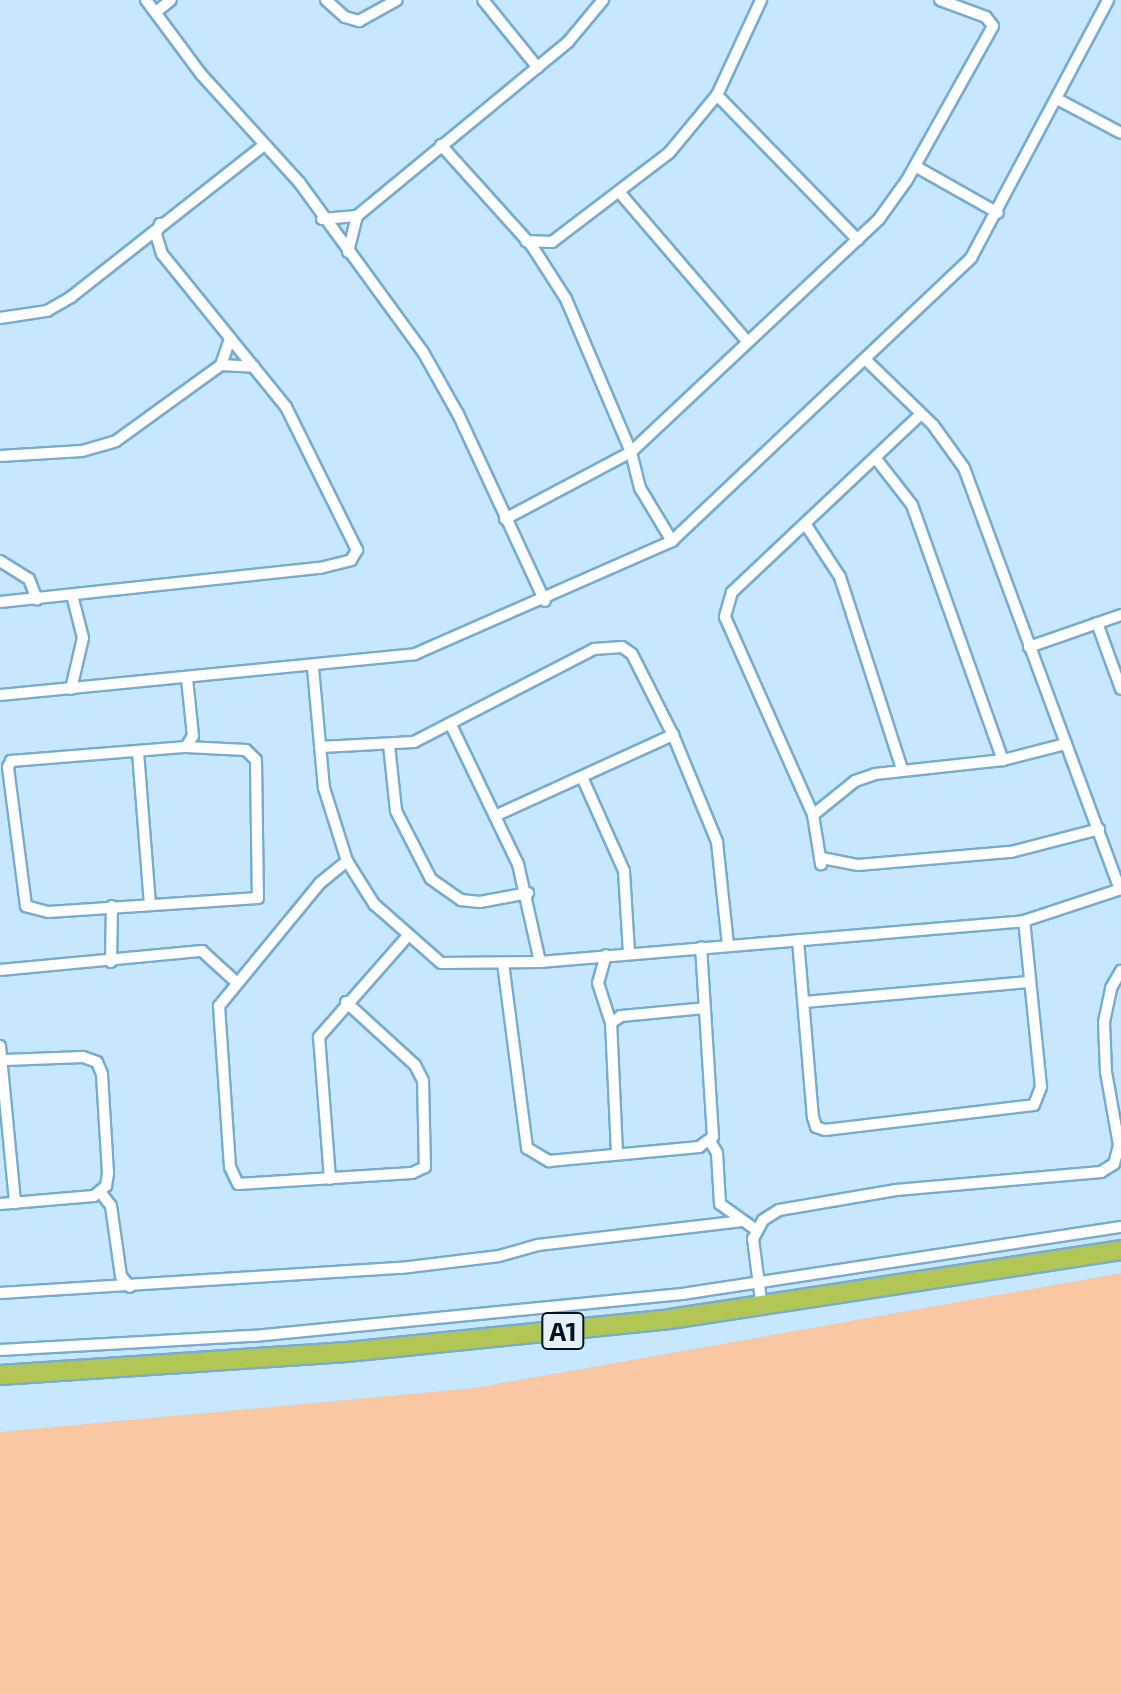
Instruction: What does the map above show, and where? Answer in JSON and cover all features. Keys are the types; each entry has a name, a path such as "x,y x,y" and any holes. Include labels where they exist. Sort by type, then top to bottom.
{"highway":[{"name":"A1","path":"0,1375 347,1352 762,1308 1121,1250"}],"street":[{"path":"146,0 263,146 299,182 322,219 437,374 545,601"},
{"path":"156,12 171,0"},
{"path":"326,0 345,17 359,21 397,0"},
{"path":"483,0 538,68"},
{"path":"322,219 357,216 538,68 586,25 603,0"},
{"path":"525,240 552,242 669,153 717,95 761,0"},
{"path":"505,519 631,452 746,340 858,240 896,198 993,26 986,17 940,0"},
{"path":"0,695 313,668 429,650 545,601 672,541 971,258 998,213 1108,0"},
{"path":"717,95 858,240"},
{"path":"1057,99 1121,133"},
{"path":"441,145 525,240 566,299 631,452 640,488 672,541"},
{"path":"0,318 47,311 263,146"},
{"path":"915,166 998,213"},
{"path":"620,193 746,340"},
{"path":"348,252 357,216"},
{"path":"0,602 320,568 351,560 357,550 339,506 286,407 162,254 156,234 160,224"},
{"path":"546,267 552,242"},
{"path":"132,248 162,254"},
{"path":"0,456 82,451 116,441 221,365 230,339"},
{"path":"313,668 324,788 347,861 374,904 407,937 441,963 540,962 1024,921 1121,889 964,468 921,414 866,360"},
{"path":"221,365 255,367"},
{"path":"921,414 877,460 732,592 725,617 813,815 821,864 822,858 858,865 1011,852 1099,829"},
{"path":"877,460 912,505 1003,760"},
{"path":"806,525 840,577 902,769"},
{"path":"0,561 29,579 37,600"},
{"path":"71,689 83,638 72,595"},
{"path":"1029,647 1121,615"},
{"path":"1097,623 1121,689"},
{"path":"321,747 414,742 608,644 632,654 673,735 717,842 728,945"},
{"path":"186,747 193,736 187,679"},
{"path":"451,725 528,893 540,962"},
{"path":"495,816 673,735"},
{"path":"813,815 855,781 902,769 1003,760 1066,744"},
{"path":"389,745 396,811 431,879 461,900 480,902 528,893"},
{"path":"186,747 246,750 256,760 260,893 254,901 37,912 26,906 8,767 16,757 186,747"},
{"path":"138,752 150,905"},
{"path":"582,777 624,871 629,953"},
{"path":"346,1002 415,1065 423,1081 428,1156 425,1167 412,1173 249,1185 232,1178 219,1006 235,981 320,883 347,861"},
{"path":"111,962 112,906"},
{"path":"798,940 813,1117 816,1127 825,1130 1034,1105 1041,1087 1024,921"},
{"path":"330,1179 317,1051 326,1023 407,937"},
{"path":"503,963 527,1148 549,1161 699,1147 710,1141 715,1130 701,947"},
{"path":"0,970 111,962 202,951 235,981"},
{"path":"606,955 598,983 611,1023 617,1153"},
{"path":"1109,1168 1120,1145 1106,1072 1104,1022 1111,988 1121,971"},
{"path":"804,1002 1029,982"},
{"path":"611,1023 621,1016 705,1008"},
{"path":"0,1046 5,1060 15,1203"},
{"path":"5,1060 83,1057 97,1062 102,1074 108,1173 101,1193"},
{"path":"710,1141 717,1153 720,1204 755,1229"},
{"path":"755,1229 770,1214 793,1206 1121,1165"},
{"path":"0,1204 101,1193"},
{"path":"101,1193 111,1206 121,1276 130,1287"},
{"path":"0,1293 130,1287 229,1275 299,1276 350,1268 401,1268 499,1256 538,1245 741,1221"},
{"path":"0,1350 254,1336 760,1283 1121,1227"},
{"path":"755,1229 762,1308"}],"shaded area":[{"path":"1121,1273 1121,1694 0,1694 0,1432 474,1388"}]}
